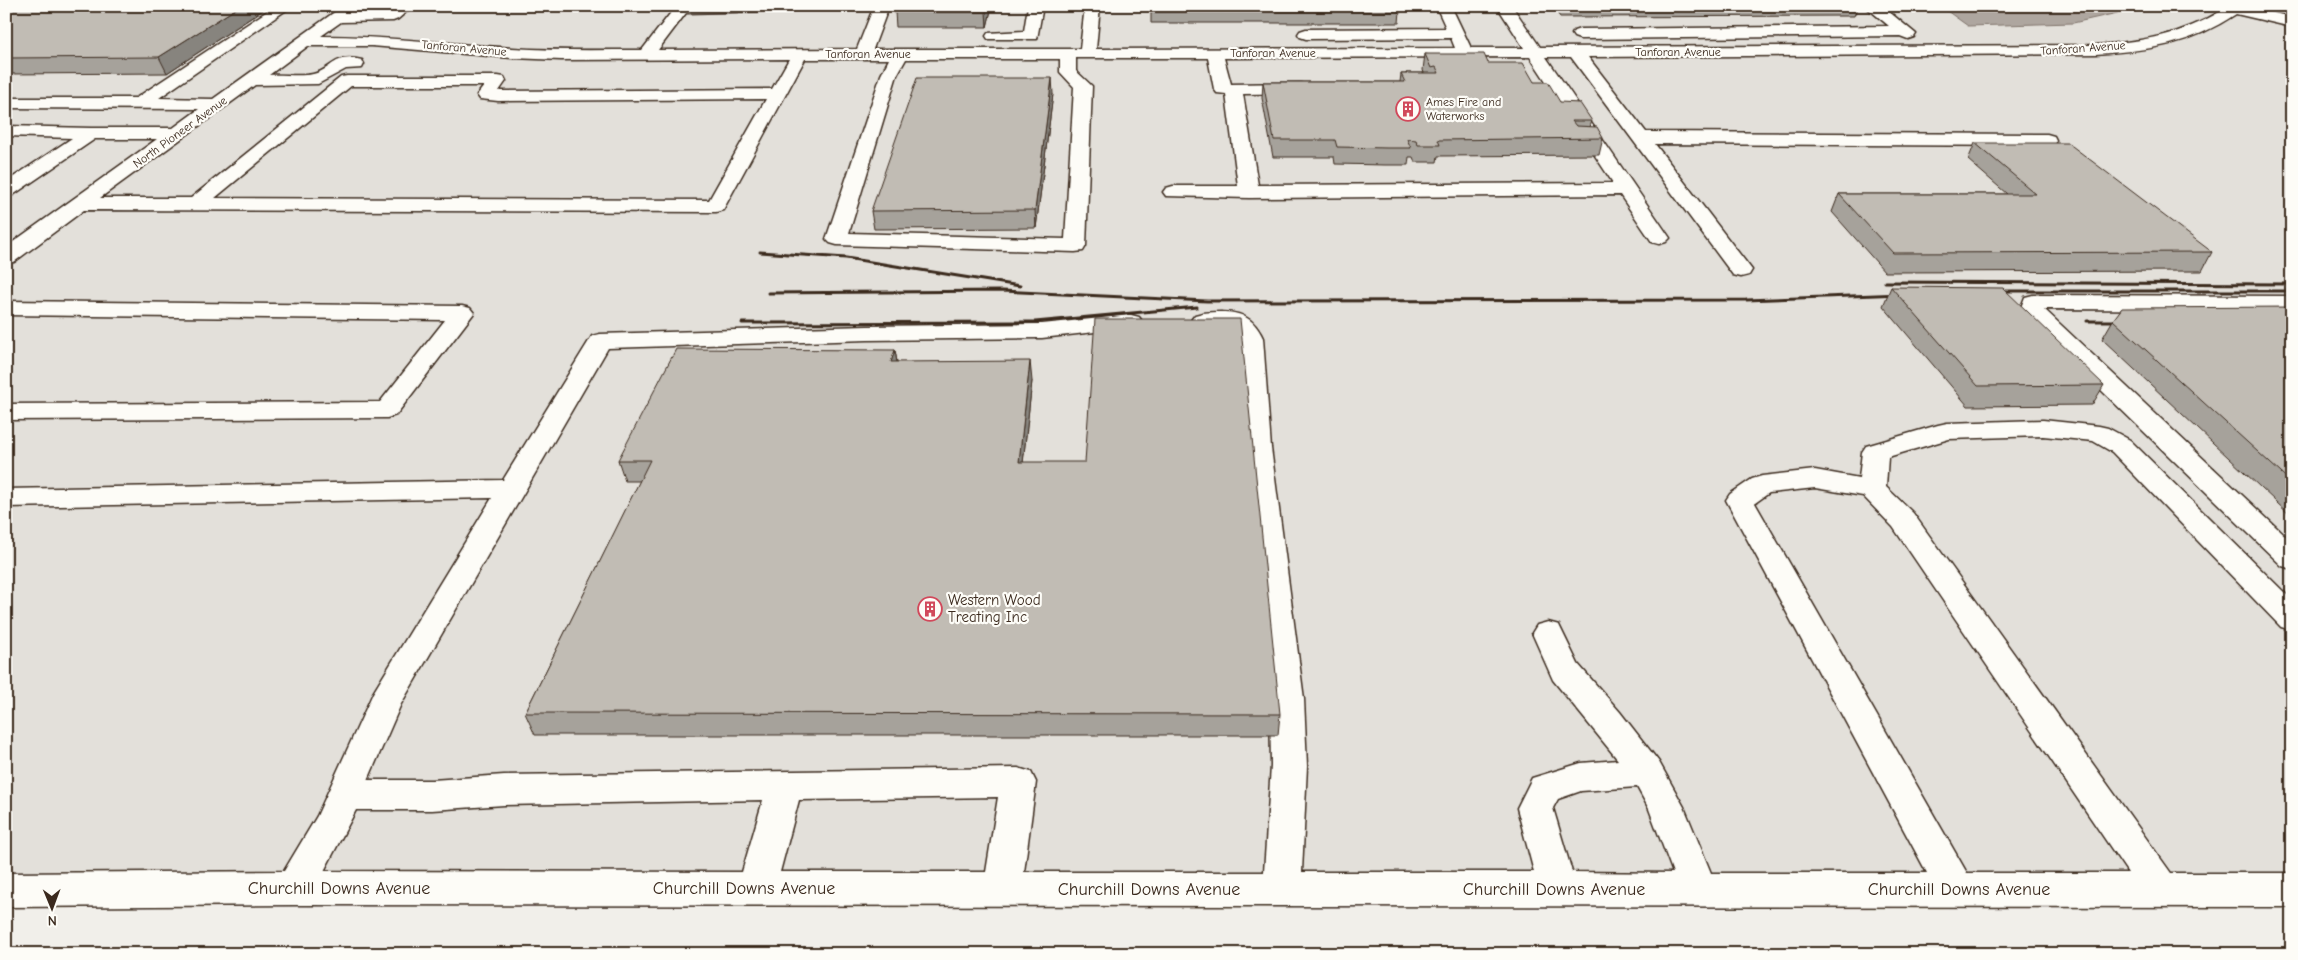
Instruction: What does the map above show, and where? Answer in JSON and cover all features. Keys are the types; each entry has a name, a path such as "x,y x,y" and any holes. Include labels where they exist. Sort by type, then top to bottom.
{"street":[{"path":"139,104 286,6"},
{"path":"346,12 393,16 406,6"},
{"path":"646,55 684,8 806,6"},
{"path":"863,54 882,6"},
{"path":"1028,54 1036,6"},
{"path":"900,54 889,76 837,238 1075,246 1083,86 1068,72 1089,35 1093,6"},
{"path":"1443,6 1466,53"},
{"path":"1504,6 1659,238"},
{"path":"1872,6 1931,52"},
{"path":"2273,18 2292,7"},
{"path":"2228,8 2292,22"},
{"name":"Tanforan Avenue","path":"305,41 372,41 533,54 646,55 787,66 863,54 1078,54 1217,61 1466,53 1539,60 1576,53 2069,50 2138,44 2200,29 2228,8"},
{"name":"North Pioneer Avenue","path":"6,257 346,12"},
{"path":"1561,34 1904,31"},
{"path":"1746,32 1769,52"},
{"path":"1288,34 1457,33"},
{"path":"1522,34 1542,34"},
{"path":"1089,35 1109,35"},
{"path":"870,36 889,36"},
{"path":"974,36 1030,36"},
{"path":"1576,53 1741,270"},
{"path":"1313,88 1223,89 1217,61 1539,60"},
{"path":"251,80 318,79 342,64 433,71 439,81"},
{"path":"79,204 716,206 778,94 787,66"},
{"path":"601,95 612,80"},
{"path":"196,205 347,81 498,81 486,95 778,94"},
{"path":"1234,89 1249,192"},
{"path":"6,103 218,104"},
{"path":"6,131 51,131 90,134 178,133"},
{"path":"6,191 90,134"},
{"path":"1640,138 2047,140"},
{"path":"33,149 69,149"},
{"path":"6,169 39,169"},
{"path":"1173,192 1626,190"},
{"path":"2292,303 2033,302 2032,310 2292,559"},
{"path":"6,308 462,313 386,410 6,412"},
{"path":"1181,320 1229,319 1241,322 1248,330 1251,338 1258,448 1287,699 1289,766 1282,889"},
{"path":"295,888 332,823 385,702 600,340 868,333 1042,331 1152,320"},
{"path":"1872,489 1875,452 1947,431 2043,428 2099,434 2120,446 2292,619"},
{"path":"1956,889 1740,500 1762,485 1815,479 1872,489 1903,520 2160,890"},
{"path":"6,498 512,489"},
{"path":"1548,633 1565,672 1608,721 1646,772 1666,807 1699,889"},
{"path":"1558,889 1535,808 1545,788 1581,777 1646,772"},
{"path":"343,795 432,795 504,790 1018,782 1003,888"},
{"path":"756,888 785,786"},
{"name":"Churchill Downs Avenue","path":"6,890 1003,888 2292,890"}],"shaded area":[{"path":"6,6 2292,6 2292,900 6,906"},
{"path":"1940,6 2144,7 2073,23 1968,26"}],"building":[{"path":"6,6 240,6 159,57 6,58"},
{"path":"897,6 988,6 986,12 895,12"},
{"path":"1151,6 1398,6 1400,11 1151,12"},
{"name":"Ames Fire and Waterworks","path":"1425,54 1484,54 1488,63 1523,63 1534,82 1548,82 1560,102 1580,103 1592,121 1572,121 1576,126 1597,127 1603,138 1438,140 1440,145 1418,145 1416,140 1407,139 1411,148 1337,147 1335,140 1274,140 1263,82 1405,82 1401,74 1439,73 1436,67 1431,68"},
{"path":"917,78 1052,78 1035,210 871,211"},
{"path":"1975,143 2068,143 2212,252 1893,253 1839,194 2036,194"},
{"path":"1891,287 2003,288 2104,385 1978,386"},
{"path":"2292,307 2292,483 2113,320 2122,308"},
{"name":"Western Wood Treating Inc","path":"1095,319 1240,319 1280,714 525,713 650,460 618,460 676,349 895,350 891,362 1030,361 1019,462 1085,462"}],"railway":[{"path":"760,252 846,258 1020,286"},
{"path":"1885,282 2292,284"},
{"path":"768,293 1002,291 1207,301 1746,300 1902,294"},
{"path":"1994,291 2292,291"},
{"path":"742,323 1035,322 1197,307"},
{"path":"2087,321 2127,321"}],"place":[{"name":"Ames Fire and Waterworks","path":"1408,109"},
{"name":"Western Wood Treating Inc","path":"930,609"}]}
